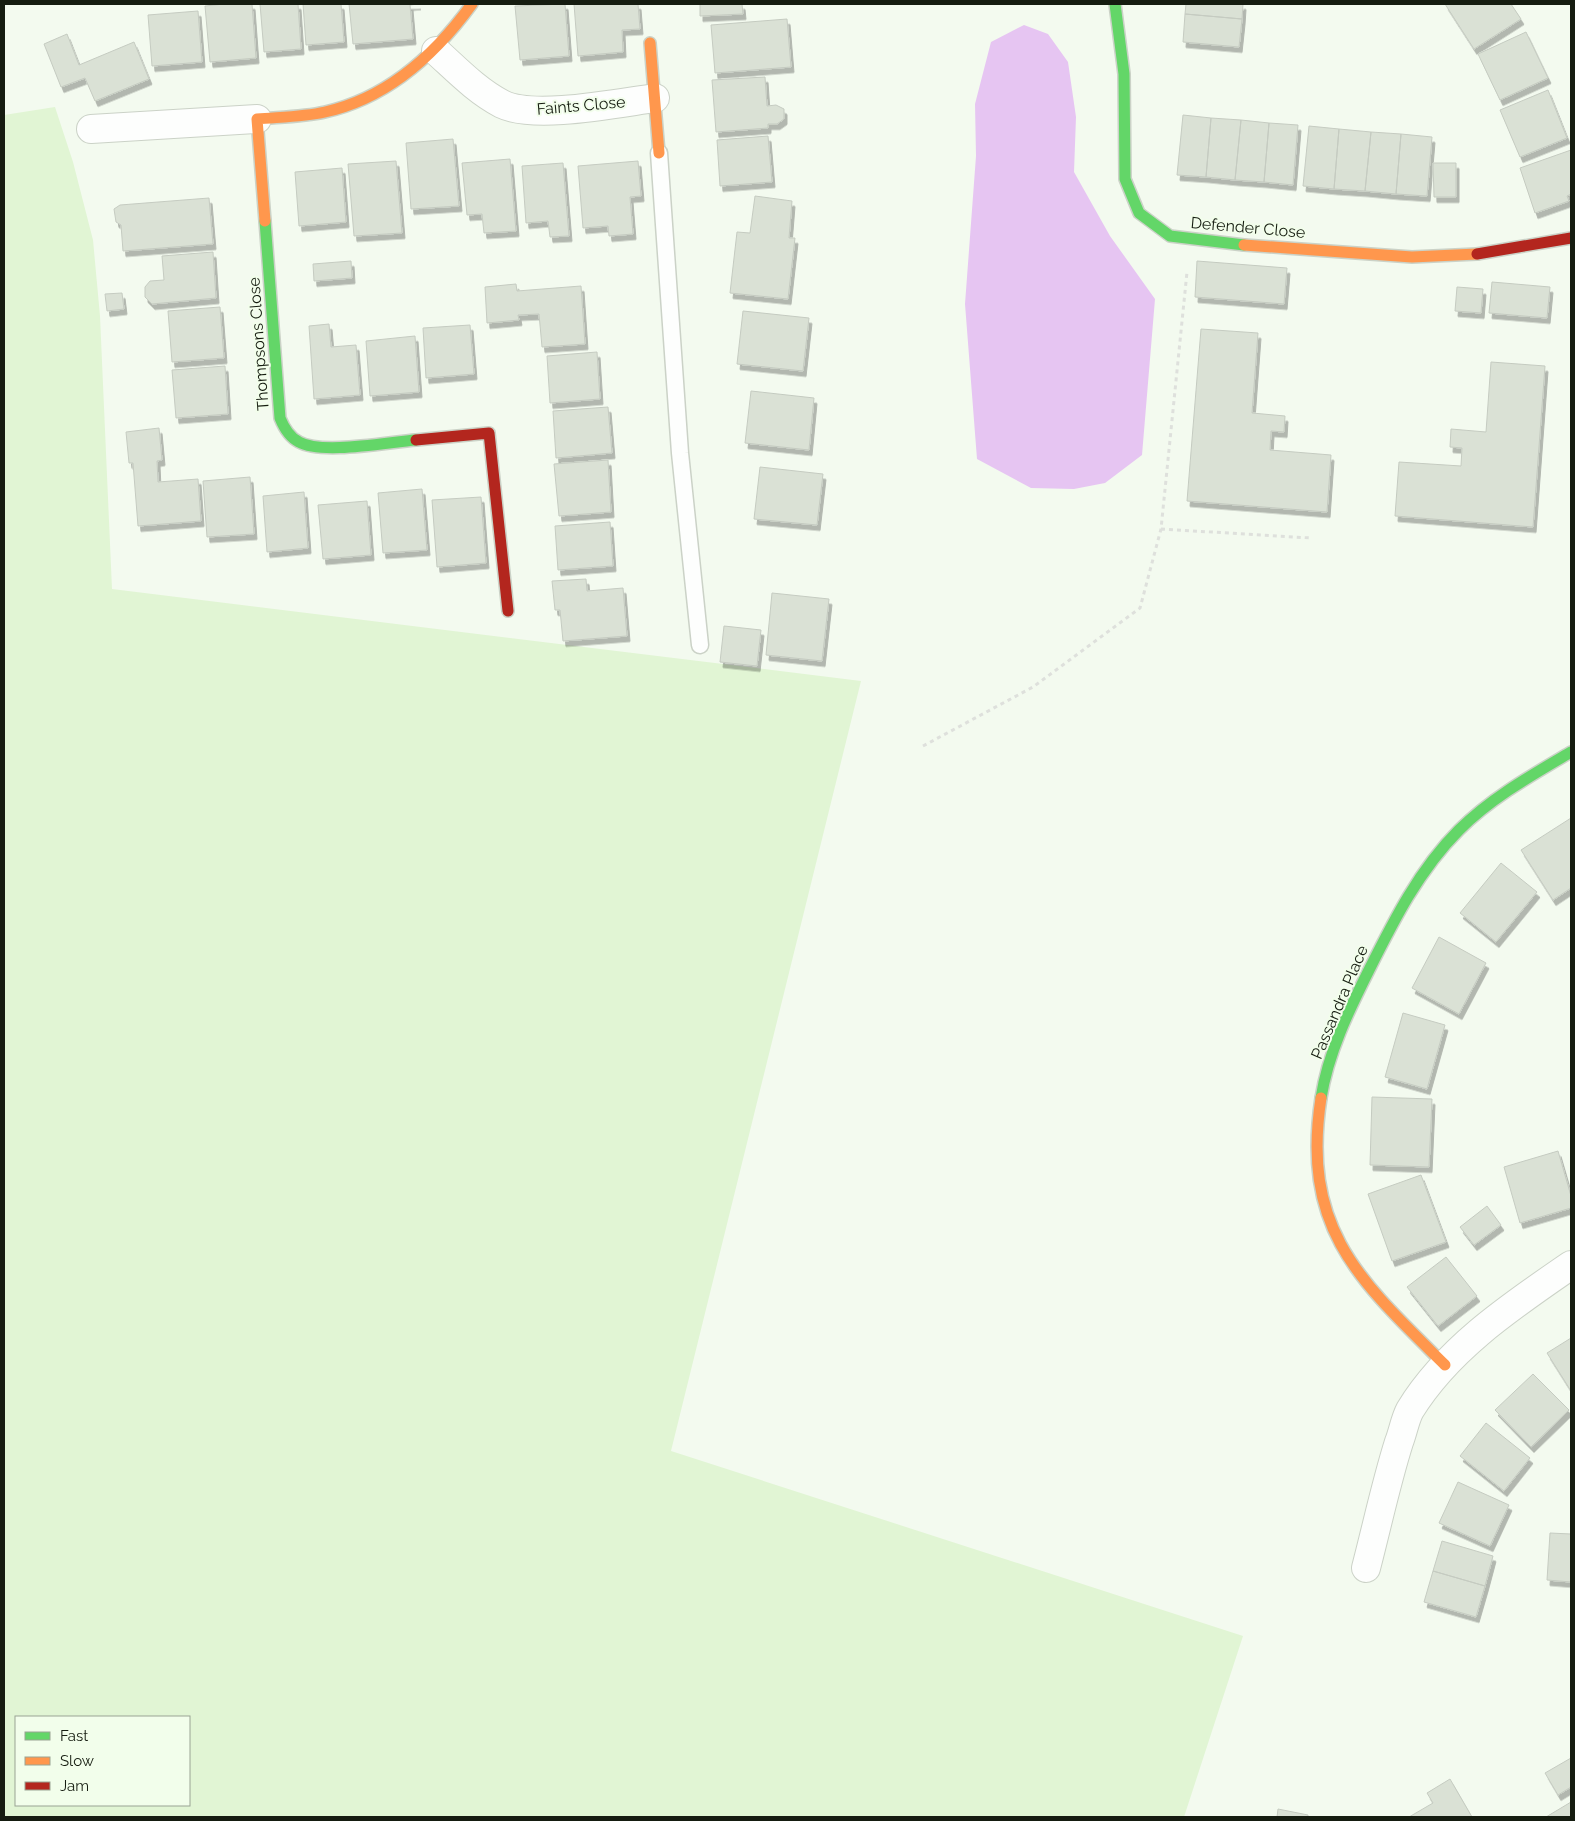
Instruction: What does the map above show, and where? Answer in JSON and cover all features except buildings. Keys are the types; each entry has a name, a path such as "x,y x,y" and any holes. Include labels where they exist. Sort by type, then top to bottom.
{"street":[{"path":"91,130 308,115 334,110 357,101 409,73 436,51 472,4"},
{"name":"Defender Close","path":"1115,4 1124,74 1125,179 1139,213 1170,236 1217,243 1412,257 1490,254 1571,238"},
{"path":"650,43 659,152"},
{"name":"Faints Close","path":"436,51 473,86 503,104 518,108 538,111 655,98"},
{"name":"Thompsons Close","path":"257,119 280,418 285,431 291,438 303,445 329,448 490,433 508,612"},
{"name":"Passandra Place","path":"1445,1365 1385,1305 1358,1271 1340,1243 1324,1205 1319,1184 1318,1153 1324,1081 1353,1004 1378,952 1408,895 1432,860 1460,830 1491,802 1571,752"},
{"path":"1366,1568 1393,1462 1410,1411 1445,1365 1486,1327 1571,1265"}],"lane":[{"path":"659,152 680,453 700,645"}],"path":[{"path":"923,746 1033,687 1140,608 1161,529 1190,238"},
{"path":"1161,529 1311,538"}],"green space":[{"path":"55,107 73,162 93,240 100,316 112,589 861,681 671,1451 1243,1636 1184,1817 4,1817 4,115"}],"shaded area":[{"path":"1024,25 1048,34 1068,62 1076,117 1074,172 1110,236 1155,299 1142,455 1105,483 1074,489 1031,488 977,459 965,304 976,156 975,104 991,42"}],"traffic: fast":[{"path":"1115,4 1124,74 1125,179 1139,213 1170,236 1244,245"},
{"path":"265,221 280,418 287,432 292,438 309,446 339,448 416,440"},
{"path":"1321,1098 1334,1048 1354,1001 1378,951 1408,896 1432,862 1445,845 1471,818 1512,788 1571,752"}],"traffic: slow":[{"path":"265,221 257,119 325,112 369,96 389,85 426,57 458,23 472,4"},
{"path":"650,43 659,153"},
{"path":"1244,245 1412,257 1477,254"},
{"path":"1321,1098 1317,1144 1320,1183 1329,1218 1343,1249 1363,1278 1387,1306 1445,1365"}],"traffic: jam":[{"path":"1477,254 1571,238"},
{"path":"416,440 489,433 508,611"}]}
